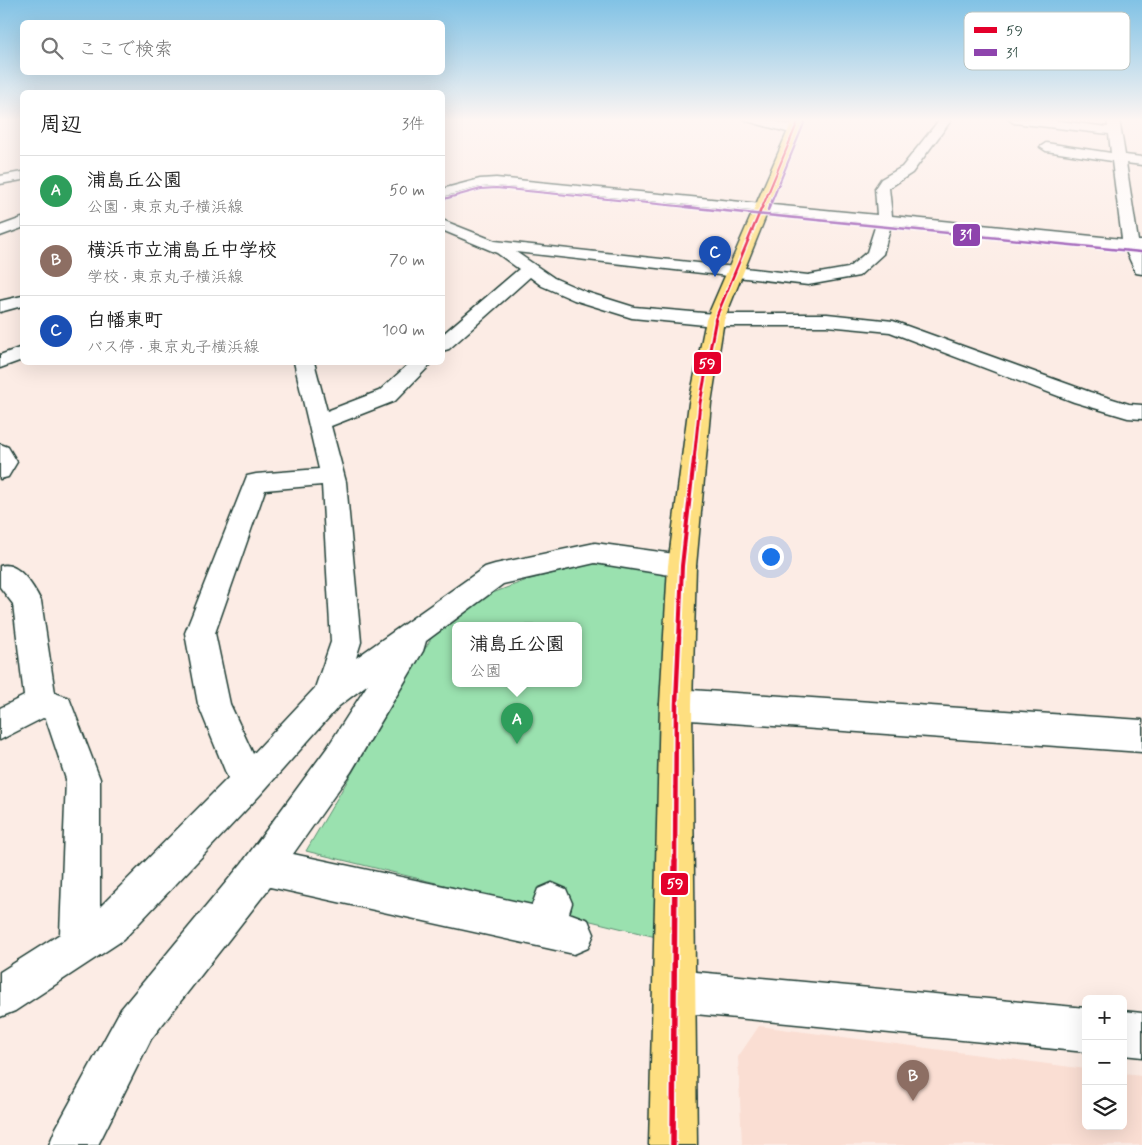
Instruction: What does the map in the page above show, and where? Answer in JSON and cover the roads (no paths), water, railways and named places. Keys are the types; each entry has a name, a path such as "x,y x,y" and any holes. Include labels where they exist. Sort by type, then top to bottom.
{"main road":[{"path":"673,1145 676,704 682,566 700,403 715,320 777,172"}],"street":[{"path":"492,245 808,280 853,272 875,254 885,220 882,188 886,182 903,172"},
{"path":"1121,172 1142,268"},
{"path":"0,180 20,176"},
{"path":"445,192 480,183 496,182 1137,245"},
{"path":"0,231 20,224"},
{"path":"445,225 503,250 548,282 580,296 632,312 715,320 827,320 893,326 1082,397 1142,412"},
{"path":"445,342 530,269"},
{"path":"0,307 20,302"},
{"path":"0,362 20,354"},
{"path":"305,365 332,476 346,642 328,696"},
{"path":"318,423 387,396 421,365"},
{"path":"0,452 5,462 0,471"},
{"path":"248,783 214,704 200,633 256,482 332,476"},
{"path":"0,996 109,926 248,783 328,696 495,576 595,553 682,566"},
{"path":"6,575 27,601 41,703"},
{"path":"73,1145 136,1024 262,866 339,760 418,631"},
{"path":"0,725 41,703 58,708 83,779 80,945"},
{"path":"676,704 1142,736"},
{"path":"262,866 557,922"},
{"path":"674,991 1082,1030"},
{"path":"1127,1033 1142,1035"}],"place":[{"name":"白幡東町","path":"715,277"},
{"name":"浦島丘公園","path":"517,744"},
{"name":"横浜市立浦島丘中学校","path":"913,1101"}]}
